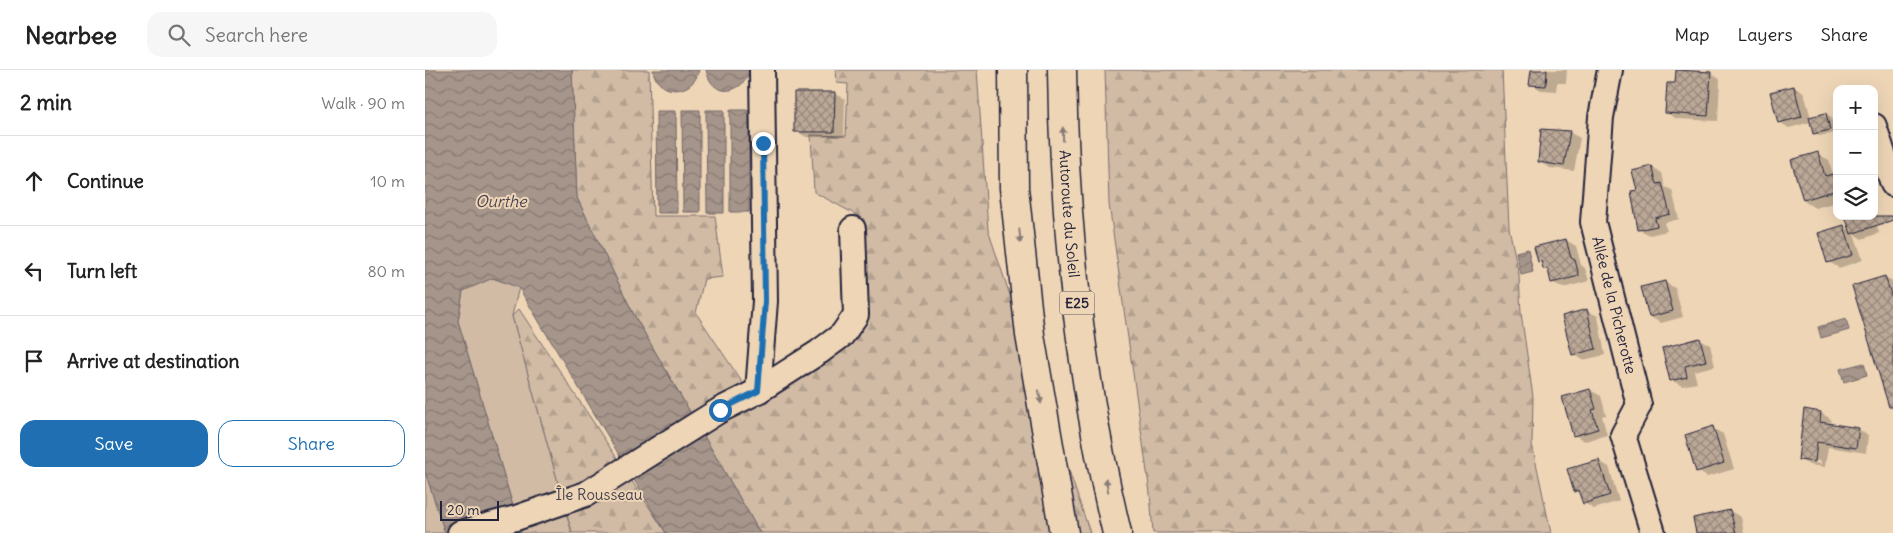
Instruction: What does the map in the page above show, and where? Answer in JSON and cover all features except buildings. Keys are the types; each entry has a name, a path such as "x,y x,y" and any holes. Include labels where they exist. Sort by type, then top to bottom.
{"highway":[{"path":"1013,70 1015,188 1029,326 1064,533"},
{"name":"Autoroute du Soleil","path":"1062,70 1063,160 1080,331 1109,500 1117,533"}],"street":[{"path":"758,391 765,301 762,70"},
{"name":"Allée de la Picherotte","path":"1610,70 1601,117 1593,222 1639,405 1623,435 1653,533"},
{"path":"1875,130 1893,184"},
{"path":"460,533 516,518 586,494 720,410 758,391 842,335 856,315 853,229"}],"green space":[{"path":"572,70 649,70 653,216 715,216 723,277 704,279 696,313 754,400 857,337 864,219 814,192 811,135 846,136 848,84 837,83 836,70 977,70 988,230 1090,533 760,533 634,315 577,198"},
{"path":"1105,70 1502,70 1509,228 1519,275 1521,313 1533,397 1532,444 1551,533 1153,533 1150,493 1109,204"},
{"path":"492,278 519,287 512,316 572,533 521,533 458,321 463,291"},
{"name":"Île Rousseau","path":"519,309 666,533 572,533 512,316"},
{"path":"425,471 445,533 425,533"}],"water":[{"name":"Ourthe","path":"425,70 572,70 577,198 634,315 760,533 666,533 519,288 493,278 463,291 458,321 521,533 445,533 425,471"},
{"path":"653,70 699,70 696,79 690,85 676,90 668,89 661,85 656,79"},
{"path":"706,70 751,71 740,85 734,89 727,90 720,89 714,85 709,79"},
{"path":"682,110 700,110 700,212 683,212"},
{"path":"706,110 724,110 724,213 707,213"},
{"path":"730,110 749,110 749,212 730,212"},
{"path":"656,111 676,111 677,213 657,213"},
{"path":"1528,249 1533,272 1521,275 1516,252"},
{"path":"1846,319 1849,330 1821,338 1818,327"},
{"path":"1864,363 1867,375 1844,382 1840,369"}],"route":[{"path":"720,410 758,391 765,301 763,143"}]}
